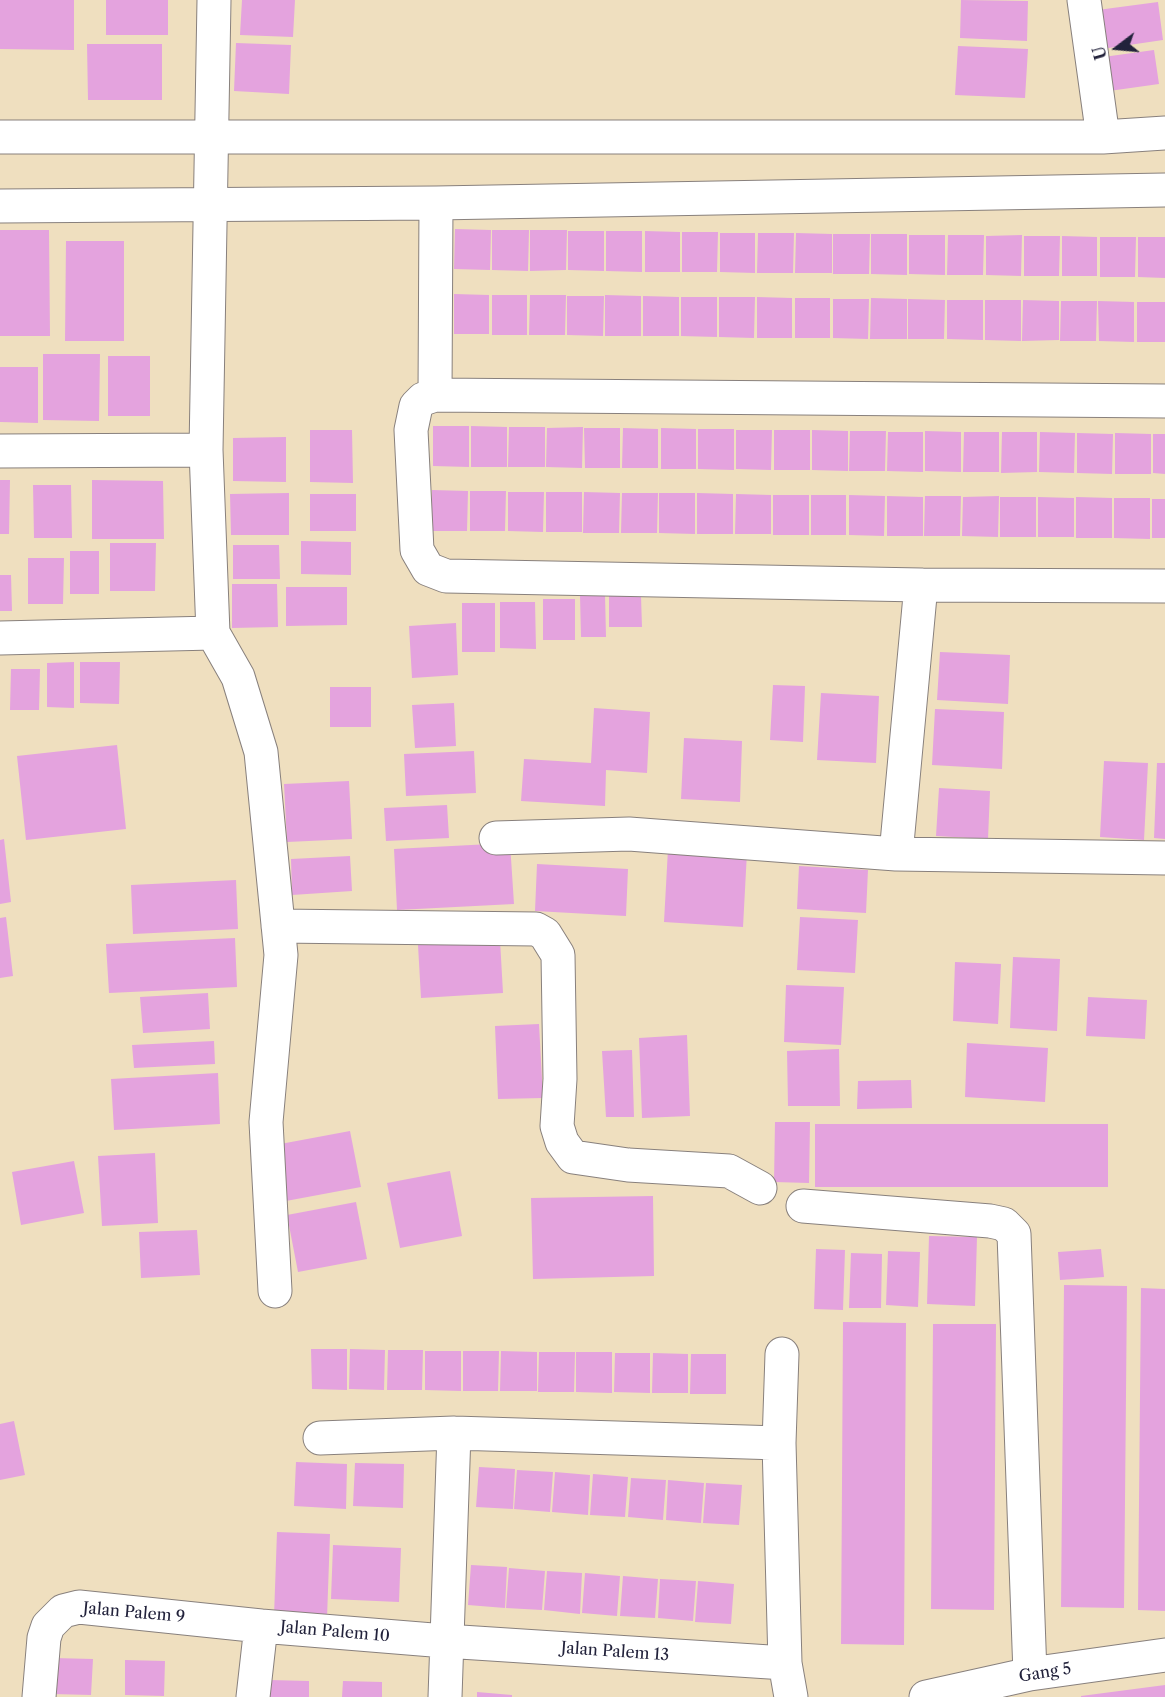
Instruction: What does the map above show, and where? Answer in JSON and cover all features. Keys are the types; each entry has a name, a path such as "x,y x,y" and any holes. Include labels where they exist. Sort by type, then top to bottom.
{"street":[{"path":"214,0 207,450 213,633 238,677 261,752 281,955 266,1122 275,1291"},
{"path":"1084,0 1103,137"},
{"path":"0,137 1103,137 1165,133"},
{"path":"0,206 436,203 1165,190"},
{"path":"435,395 436,203"},
{"path":"1165,401 435,395 423,399 417,406 411,429 417,550 423,564 431,572 446,576 921,585 1165,586"},
{"path":"0,451 207,450"},
{"path":"896,854 921,585"},
{"path":"0,638 213,633"},
{"path":"496,838 629,834 896,854 1165,858"},
{"path":"278,926 536,929 545,934 558,955 560,1079 557,1126 562,1142 573,1157 628,1165 729,1171 760,1188"},
{"path":"803,1206 990,1221 1004,1224 1014,1234 1030,1674"},
{"path":"782,1354 779,1443 785,1664 791,1697"},
{"path":"320,1438 454,1433 779,1443"},
{"path":"445,1697 445,1641 454,1433"},
{"name":"Jalan Palem 9","path":"39,1697 44,1638 48,1626 63,1611 79,1607 261,1626"},
{"name":"Jalan Palem 10","path":"253,1697 261,1626 445,1641"},
{"name":"Jalan Palem 13","path":"445,1641 785,1664"},
{"name":"Gang 5","path":"926,1697 1030,1674 1165,1655"}],"building":[{"path":"0,0 74,0 74,50 0,49"},
{"path":"106,0 168,0 168,35 106,35"},
{"path":"242,0 295,0 293,37 240,35"},
{"path":"961,0 1028,1 1027,41 960,38"},
{"path":"1158,2 1163,40 1095,50 1090,11"},
{"path":"236,43 291,45 289,94 234,91"},
{"path":"87,44 162,44 162,100 88,100"},
{"path":"958,46 1028,49 1025,98 955,95"},
{"path":"1154,50 1159,84 1102,92 1096,58"},
{"path":"455,229 491,230 490,270 454,269"},
{"path":"0,230 49,230 50,336 0,336"},
{"path":"492,230 529,230 528,271 492,270"},
{"path":"530,230 567,230 566,270 530,271"},
{"path":"568,231 604,231 604,271 568,270"},
{"path":"606,231 642,231 642,272 606,271"},
{"path":"645,231 680,232 680,272 645,272"},
{"path":"682,232 718,232 717,272 682,272"},
{"path":"720,233 755,233 755,273 720,272"},
{"path":"758,233 794,233 793,273 757,273"},
{"path":"796,233 832,234 832,273 795,273"},
{"path":"833,234 870,234 869,274 833,274"},
{"path":"871,234 907,234 907,275 871,274"},
{"path":"909,235 945,235 945,275 909,274"},
{"path":"948,235 984,235 983,275 947,275"},
{"path":"1022,235 1021,276 986,275 986,236"},
{"path":"1024,236 1060,236 1059,276 1024,276"},
{"path":"1062,236 1097,237 1097,276 1062,276"},
{"path":"1100,237 1136,237 1135,277 1100,277"},
{"path":"1138,237 1165,237 1165,278 1138,277"},
{"path":"66,241 124,241 124,341 65,341"},
{"path":"454,294 489,295 489,334 454,334"},
{"path":"492,295 527,295 527,335 492,335"},
{"path":"530,295 566,295 565,335 529,335"},
{"path":"605,295 641,296 641,336 605,336"},
{"path":"567,296 604,296 603,336 567,335"},
{"path":"643,296 679,297 679,336 643,336"},
{"path":"681,297 717,297 717,337 681,336"},
{"path":"719,297 755,297 754,338 719,337"},
{"path":"757,297 792,298 792,338 757,338"},
{"path":"795,298 830,298 830,338 795,338"},
{"path":"871,298 907,299 907,339 870,339"},
{"path":"833,299 869,299 868,339 833,338"},
{"path":"908,299 945,300 944,339 908,339"},
{"path":"947,300 983,300 983,340 947,339"},
{"path":"985,300 1021,300 1021,341 985,340"},
{"path":"1023,300 1059,301 1059,340 1022,341"},
{"path":"1061,301 1097,301 1096,341 1060,341"},
{"path":"1098,301 1134,302 1134,342 1099,341"},
{"path":"1137,302 1165,302 1165,342 1137,342"},
{"path":"43,354 100,354 99,421 43,420"},
{"path":"108,356 150,356 150,416 108,416"},
{"path":"0,367 38,367 38,423 0,422"},
{"path":"433,426 469,426 469,467 433,466"},
{"path":"471,426 507,427 507,467 471,467"},
{"path":"509,427 545,427 545,467 508,467"},
{"path":"583,427 582,468 546,467 547,428"},
{"path":"584,428 620,428 620,468 585,468"},
{"path":"623,428 658,429 658,468 622,468"},
{"path":"661,428 696,429 696,469 661,469"},
{"path":"698,429 734,429 734,470 698,469"},
{"path":"310,430 352,430 353,483 310,482"},
{"path":"736,430 772,430 771,470 736,469"},
{"path":"774,430 810,430 810,470 774,470"},
{"path":"812,430 848,431 848,471 812,470"},
{"path":"850,431 886,431 885,471 849,471"},
{"path":"925,431 961,432 961,472 925,471"},
{"path":"888,432 923,432 923,472 887,471"},
{"path":"964,432 999,432 999,472 963,472"},
{"path":"1002,432 1037,432 1037,472 1001,473"},
{"path":"1040,432 1075,433 1074,473 1039,472"},
{"path":"1077,433 1113,434 1112,474 1077,473"},
{"path":"1115,433 1151,434 1151,474 1115,474"},
{"path":"1153,434 1165,434 1165,474 1153,473"},
{"path":"286,437 286,482 233,481 233,438"},
{"path":"0,480 10,480 9,534 0,534"},
{"path":"92,480 163,481 164,539 92,539"},
{"path":"33,485 71,485 72,538 34,538"},
{"path":"432,490 468,491 467,531 432,531"},
{"path":"470,491 506,491 505,531 470,531"},
{"path":"508,492 544,492 543,532 508,531"},
{"path":"546,492 582,492 582,532 546,532"},
{"path":"584,492 620,493 619,533 583,533"},
{"path":"289,493 289,535 231,535 230,494"},
{"path":"622,493 658,493 657,533 621,533"},
{"path":"659,493 695,493 695,534 659,533"},
{"path":"697,493 733,494 733,534 697,534"},
{"path":"310,494 356,494 356,531 310,531"},
{"path":"736,494 771,495 771,534 735,534"},
{"path":"773,495 809,495 809,535 773,535"},
{"path":"811,495 846,495 846,535 811,535"},
{"path":"849,495 885,496 884,536 849,535"},
{"path":"887,496 923,497 923,536 887,536"},
{"path":"925,496 961,496 960,536 924,536"},
{"path":"999,496 998,537 962,536 963,497"},
{"path":"1000,497 1036,497 1036,537 1000,537"},
{"path":"1038,497 1074,498 1074,537 1038,537"},
{"path":"1076,497 1112,498 1112,538 1076,538"},
{"path":"1114,498 1150,498 1150,539 1114,538"},
{"path":"1152,499 1165,499 1165,538 1152,538"},
{"path":"301,541 351,542 351,575 301,574"},
{"path":"110,543 156,543 155,591 110,591"},
{"path":"233,545 279,545 280,579 233,579"},
{"path":"70,551 99,551 99,594 70,594"},
{"path":"28,558 64,558 63,604 28,604"},
{"path":"0,575 11,575 12,611 0,611"},
{"path":"232,584 277,584 278,627 232,628"},
{"path":"286,587 347,587 347,625 286,626"},
{"path":"605,594 606,637 581,637 580,595"},
{"path":"609,596 641,596 642,627 609,627"},
{"path":"543,599 575,599 575,640 543,640"},
{"path":"500,602 535,602 536,649 500,648"},
{"path":"462,603 495,603 495,652 462,652"},
{"path":"456,623 458,675 412,678 409,626"},
{"path":"940,652 1010,655 1008,704 937,700"},
{"path":"74,662 74,708 47,707 47,663"},
{"path":"80,662 120,662 119,704 80,703"},
{"path":"11,669 40,669 39,710 10,710"},
{"path":"773,685 805,686 803,742 770,740"},
{"path":"330,687 371,687 371,727 330,727"},
{"path":"821,693 879,696 876,763 817,760"},
{"path":"454,703 456,746 415,748 412,705"},
{"path":"594,708 650,712 647,773 606,770 605,806 521,801 524,759 591,763"},
{"path":"935,709 1004,712 1002,769 932,765"},
{"path":"684,738 742,741 740,802 681,799"},
{"path":"117,745 126,829 26,840 17,756"},
{"path":"474,751 476,793 406,796 404,754"},
{"path":"1104,761 1148,763 1144,840 1100,837"},
{"path":"1157,763 1165,763 1165,839 1154,838"},
{"path":"349,781 352,839 287,842 284,784"},
{"path":"939,788 990,791 988,839 936,836"},
{"path":"447,805 449,838 386,841 384,808"},
{"path":"4,839 11,902 0,904 0,840"},
{"path":"510,843 514,904 397,910 394,849"},
{"path":"668,849 747,852 743,927 664,922"},
{"path":"350,856 352,891 292,895 291,859"},
{"path":"537,864 628,869 626,916 535,911"},
{"path":"799,866 868,870 866,913 797,909"},
{"path":"236,880 238,929 133,934 131,885"},
{"path":"6,917 13,976 0,978 0,918"},
{"path":"800,917 858,920 855,973 797,970"},
{"path":"235,938 237,987 109,993 106,944"},
{"path":"500,940 503,993 421,998 418,945"},
{"path":"1013,957 1060,959 1057,1031 1010,1028"},
{"path":"955,962 1001,964 998,1024 953,1021"},
{"path":"786,985 844,987 841,1045 784,1042"},
{"path":"208,993 210,1029 143,1033 140,997"},
{"path":"1088,997 1147,1000 1145,1039 1086,1036"},
{"path":"539,1024 543,1098 498,1099 495,1026"},
{"path":"687,1035 690,1116 642,1118 639,1038"},
{"path":"214,1041 215,1064 134,1068 132,1045"},
{"path":"967,1043 1048,1048 1045,1102 965,1097"},
{"path":"839,1049 840,1106 788,1106 787,1051"},
{"path":"632,1050 634,1117 606,1117 602,1051"},
{"path":"218,1073 220,1124 114,1130 111,1079"},
{"path":"911,1080 912,1108 857,1109 858,1081"},
{"path":"775,1122 810,1122 809,1183 774,1182"},
{"path":"815,1124 1108,1124 1108,1187 815,1187"},
{"path":"350,1131 361,1187 286,1201 275,1145"},
{"path":"155,1153 158,1223 102,1226 98,1156"},
{"path":"74,1161 84,1213 21,1225 12,1172"},
{"path":"450,1171 462,1236 400,1248 387,1183"},
{"path":"653,1196 654,1276 533,1279 531,1198"},
{"path":"356,1202 367,1259 298,1272 287,1215"},
{"path":"197,1230 200,1275 141,1278 139,1232"},
{"path":"929,1236 977,1237 975,1306 927,1304"},
{"path":"816,1249 845,1250 843,1310 814,1309"},
{"path":"1101,1249 1104,1277 1060,1280 1058,1252"},
{"path":"888,1251 920,1252 918,1307 886,1305"},
{"path":"851,1253 882,1254 881,1308 849,1308"},
{"path":"1064,1285 1127,1286 1124,1608 1061,1607"},
{"path":"1141,1288 1165,1289 1165,1611 1138,1610"},
{"path":"843,1322 906,1323 904,1645 841,1644"},
{"path":"933,1324 996,1324 994,1610 931,1609"},
{"path":"311,1349 347,1349 347,1390 312,1389"},
{"path":"350,1349 385,1350 384,1390 349,1389"},
{"path":"388,1350 423,1350 422,1390 387,1390"},
{"path":"425,1351 461,1351 461,1391 425,1390"},
{"path":"463,1351 499,1351 498,1391 463,1391"},
{"path":"501,1351 537,1352 537,1391 500,1391"},
{"path":"539,1352 575,1352 574,1392 538,1392"},
{"path":"576,1352 612,1352 612,1393 576,1392"},
{"path":"615,1353 650,1353 650,1393 614,1392"},
{"path":"653,1353 688,1354 688,1393 652,1393"},
{"path":"691,1354 726,1354 726,1394 690,1394"},
{"path":"14,1421 25,1475 0,1480 0,1424"},
{"path":"296,1462 347,1464 346,1509 294,1506"},
{"path":"355,1463 404,1464 403,1508 353,1506"},
{"path":"479,1467 515,1469 513,1509 476,1507"},
{"path":"517,1470 553,1472 550,1512 514,1509"},
{"path":"555,1472 590,1475 588,1515 552,1512"},
{"path":"593,1474 628,1477 625,1517 590,1515"},
{"path":"631,1478 666,1480 663,1520 628,1517"},
{"path":"668,1480 704,1483 701,1523 666,1520"},
{"path":"706,1483 742,1485 739,1525 703,1523"},
{"path":"277,1532 330,1534 327,1618 274,1616"},
{"path":"333,1545 401,1548 399,1602 331,1599"},
{"path":"471,1565 507,1567 505,1608 468,1605"},
{"path":"509,1568 545,1571 542,1610 506,1608"},
{"path":"547,1571 582,1573 580,1614 544,1610"},
{"path":"585,1573 620,1576 617,1616 582,1613"},
{"path":"623,1576 658,1579 655,1618 620,1616"},
{"path":"660,1579 696,1581 693,1621 658,1618"},
{"path":"698,1581 734,1584 731,1624 695,1622"},
{"path":"53,1658 93,1659 91,1695 52,1694"},
{"path":"125,1660 165,1661 164,1696 125,1695"},
{"path":"270,1680 309,1681 309,1697 270,1697"},
{"path":"343,1681 382,1682 382,1697 342,1697"},
{"path":"1165,1685 1165,1697 1081,1697 1081,1696"},
{"path":"477,1692 512,1695 512,1697 477,1697"}]}
